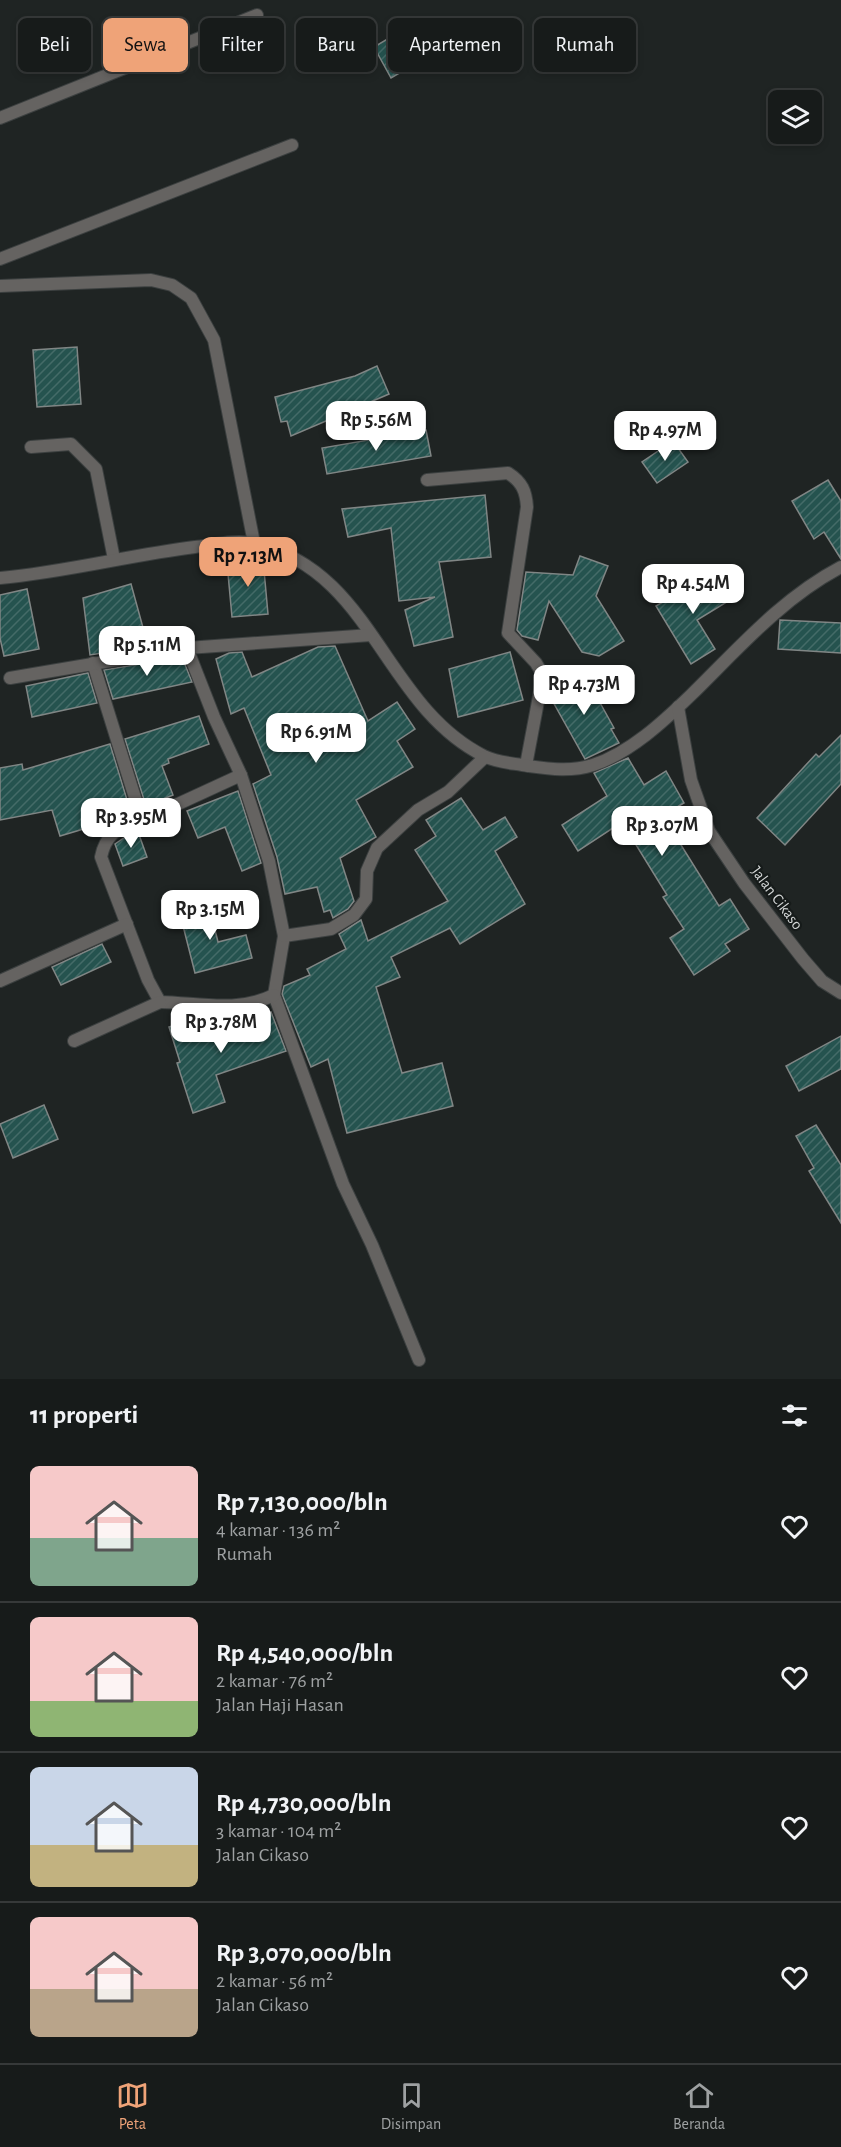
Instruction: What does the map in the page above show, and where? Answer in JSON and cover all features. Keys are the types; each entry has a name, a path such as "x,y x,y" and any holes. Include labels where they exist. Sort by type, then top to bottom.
{"street":[{"path":"0,118 257,15"},
{"path":"0,259 292,146"},
{"path":"0,286 151,280 172,285 191,298 214,340 254,543"},
{"path":"31,447 71,444 96,469 114,559"},
{"path":"427,480 508,473 519,480 526,494 527,507 508,633 536,663 543,675 526,765"},
{"path":"0,578 219,544 254,543 306,562 332,584 417,700 440,725 486,757 561,771 594,765 645,737 767,619 824,576 841,567"},
{"path":"824,576 841,580"},
{"path":"10,678 187,648 371,635"},
{"path":"187,648 214,717 241,775 269,861 285,936 274,995 343,1184 372,1245 419,1360"},
{"path":"93,663 141,817"},
{"name":"Jalan Cikaso","path":"678,707 691,780 709,831 744,883 803,959 822,981 841,993"},
{"path":"285,936 331,929 354,915 366,899 367,871 377,848 418,810 448,792 486,757"},
{"path":"160,1002 148,980 101,857 104,842 113,833 141,817 178,804 241,775"},
{"path":"0,981 127,924"},
{"path":"74,1041 160,1002 221,1008 255,1004 274,995"}],"building":[{"path":"388,39 388,72 401,72 391,78 376,51 376,46"},
{"path":"77,347 81,404 37,407 33,350"},
{"path":"377,366 389,394 291,436 287,421 281,422 275,397 355,376"},
{"path":"426,430 431,456 327,474 322,448"},
{"path":"673,441 688,462 657,483 642,462"},
{"path":"828,480 841,501 841,559 824,532 814,539 792,501"},
{"path":"485,495 491,557 439,562 453,637 414,646 405,610 435,597 399,601 391,528 348,537 342,509"},
{"path":"580,556 608,566 596,596 624,641 599,656 582,652 549,601 538,640 522,636 517,630 526,572 573,575"},
{"path":"263,559 268,614 232,617 227,563"},
{"path":"713,572 730,600 697,620 715,649 691,664 656,606"},
{"path":"131,584 148,646 90,655 83,598"},
{"path":"27,589 39,649 4,656 0,638 0,595"},
{"path":"780,620 841,623 841,653 778,649"},
{"path":"335,646 368,721 397,702 415,729 397,741 413,767 356,800 376,837 340,858 354,901 348,909 333,918 330,910 324,912 317,887 285,894 277,857 253,784 271,775 244,708 231,714 216,659 229,653 242,652 252,677 318,647"},
{"path":"510,652 523,700 458,717 449,669"},
{"path":"182,657 192,682 113,699 104,670"},
{"path":"583,672 614,728 611,729 619,743 585,759 548,693"},
{"path":"88,673 97,703 32,717 26,686"},
{"path":"199,716 209,744 168,759 169,763 162,766 173,795 146,806 125,739"},
{"path":"841,735 841,784 785,845 757,818 816,754 819,757"},
{"path":"110,744 131,813 108,827 107,822 60,836 52,810 0,820 0,768 22,764 23,770"},
{"path":"628,758 644,785 666,771 684,803 677,807 695,837 681,845 719,906 730,899 749,929 725,944 730,951 694,975 670,938 684,929 663,897 667,895 622,822 578,851 562,825 607,796 594,773"},
{"path":"238,791 261,863 242,871 225,827 198,838 187,811"},
{"path":"461,798 483,830 505,817 517,837 495,851 525,904 460,944 450,928 391,957 400,977 376,987 402,1073 442,1063 453,1106 347,1133 328,1059 311,1067 282,994 284,986 310,975 307,969 346,949 339,934 361,920 368,941 448,901 415,850 436,836 426,820"},
{"path":"137,829 147,857 123,866 115,844"},
{"path":"208,902 218,942 246,935 252,958 195,973 179,910"},
{"path":"102,944 111,962 61,985 52,967"},
{"path":"271,1012 286,1051 216,1075 225,1102 193,1113 177,1063 180,1062 169,1027 200,1017 206,1035"},
{"path":"841,1036 841,1069 799,1091 786,1066"},
{"path":"44,1105 58,1139 13,1158 0,1124"},
{"path":"816,1125 841,1165 841,1223 809,1171 814,1168 796,1136"}]}
